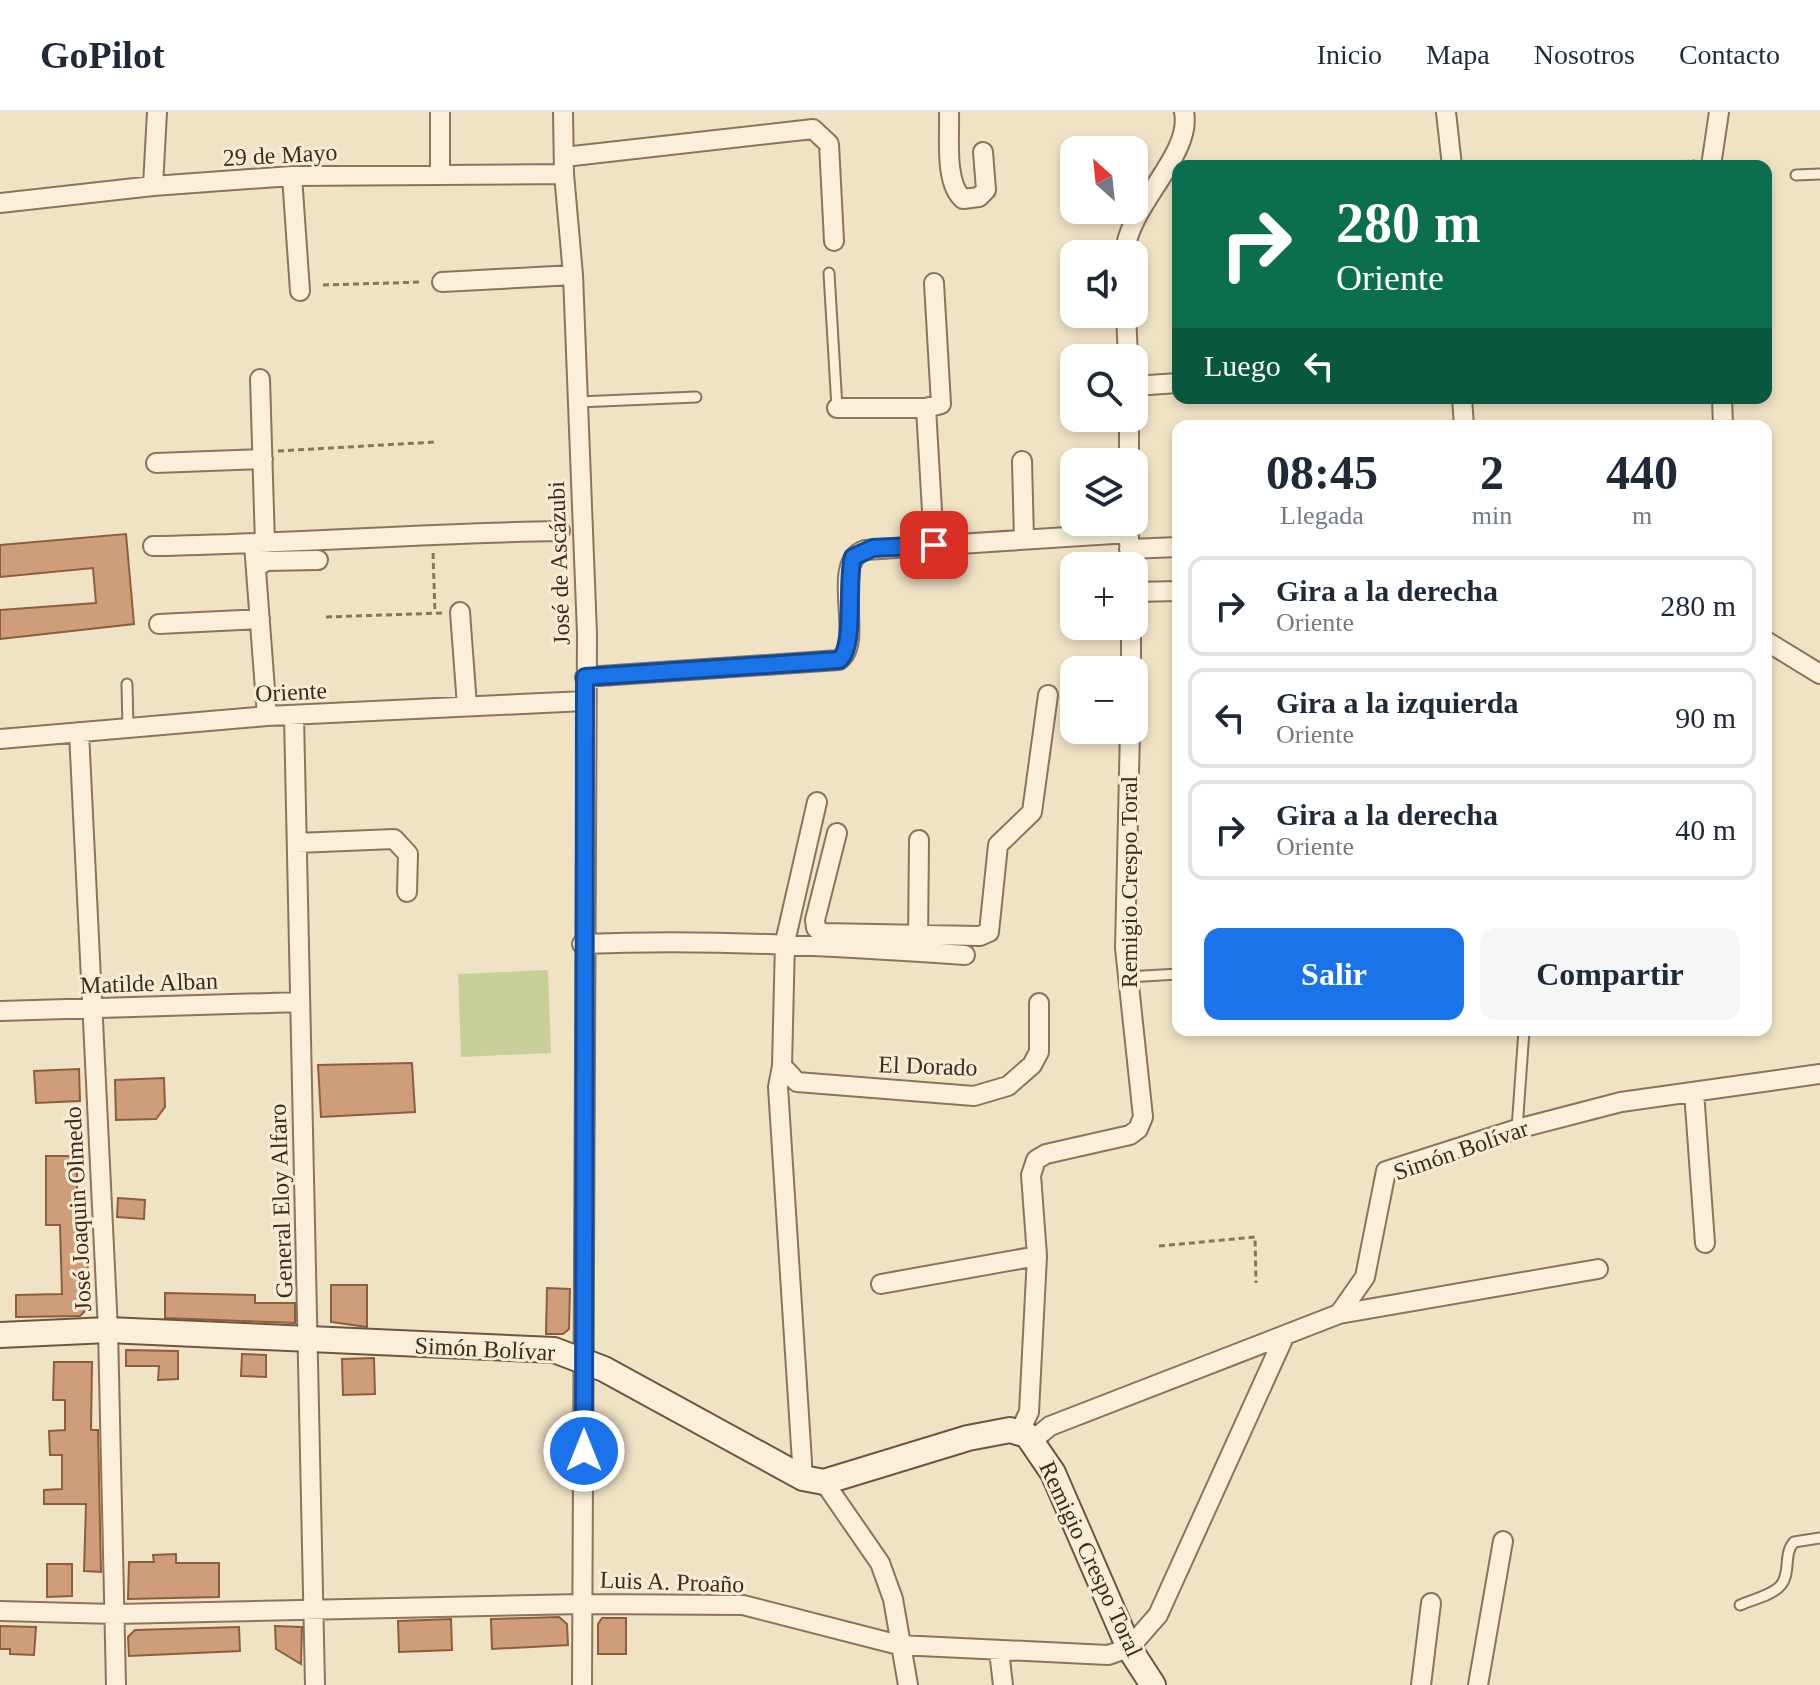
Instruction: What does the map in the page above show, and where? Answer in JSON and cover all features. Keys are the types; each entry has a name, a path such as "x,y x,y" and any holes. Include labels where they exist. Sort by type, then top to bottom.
{"street":[{"path":"153,186 157,112"},
{"path":"440,112 440,173"},
{"name":"José de Ascázubi","path":"563,112 578,402 585,677 582,1685"},
{"path":"949,112 953,180 956,193 963,199 979,197 986,190 983,152"},
{"path":"1128,240 1130,229 1177,150 1185,127 1184,112"},
{"path":"1446,112 1451,160"},
{"path":"1711,160 1719,112"},
{"name":"29 de Mayo","path":"0,203 153,186 292,176 440,173 564,166 813,129 829,144 834,241"},
{"path":"292,176 300,291"},
{"path":"442,282 573,275"},
{"path":"837,408 926,408 941,404 934,283"},
{"path":"260,379 263,455 260,544 256,568 267,716"},
{"path":"1148,385 1172,383"},
{"path":"926,408 934,545"},
{"path":"156,463 263,455"},
{"path":"1022,461 1024,539"},
{"path":"153,546 260,544 433,533 560,531"},
{"path":"585,677 839,660 848,646 849,570 853,557 873,548 1024,539 1172,546"},
{"path":"256,568 266,561 318,560"},
{"path":"1148,592 1172,591"},
{"path":"460,612 467,706"},
{"path":"159,624 260,619"},
{"path":"1772,645 1820,674"},
{"path":"582,944 694,940 917,944 980,936 989,932 998,845 1032,812 1048,695"},
{"name":"Oriente","path":"0,739 267,716 585,701"},
{"name":"General Eloy Alfaro","path":"294,716 315,1685"},
{"name":"José Joaquin Olmedo","path":"79,732 108,1330 116,1685"},
{"name":"Remigio Crespo Toral","path":"1130,744 1127,977 1143,1117 1138,1129 1130,1135 1046,1154 1036,1160 1031,1175 1037,1256 1027,1435 1053,1473 1129,1648 1153,1685"},
{"path":"817,802 785,942 782,1066 778,1087 814,1480 880,1563 893,1599 908,1685"},
{"path":"837,833 816,928 822,933 917,944 965,955"},
{"path":"297,843 394,839 408,854 407,892"},
{"path":"917,944 919,840"},
{"name":"Matilde Alban","path":"0,1011 300,1002"},
{"name":"El Dorado","path":"782,1066 797,1082 974,1096 1008,1086 1032,1065 1039,1052 1039,1003"},
{"name":"Simón Bolívar","path":"1339,1314 1365,1277 1386,1171 1517,1129 1621,1102 1820,1074"},
{"path":"1694,1092 1705,1243"},
{"path":"881,1284 1037,1256"},
{"path":"814,1480 968,1438 1010,1430 1027,1435 1339,1314 1598,1269"},
{"name":"Simón Bolívar","path":"0,1335 108,1330 309,1342 554,1350 585,1360 814,1480"},
{"path":"1129,1648 1158,1615 1285,1335"},
{"path":"1478,1685 1503,1541"},
{"path":"1421,1685 1431,1603"},
{"name":"Luis A. Proaño","path":"0,1611 115,1614 583,1604 743,1605 899,1645 1108,1655 1129,1648"},
{"path":"999,1651 1003,1685"}],"lane":[{"path":"1796,175 1820,174"},
{"path":"829,273 837,408"},
{"path":"578,402 696,397"},
{"path":"127,684 128,728"},
{"path":"1127,977 1172,974"},
{"path":"1517,1129 1524,1036"},
{"path":"1740,1605 1780,1588 1785,1579 1788,1548 1794,1542 1820,1538"}],"path":[{"path":"323,285 442,282"},
{"path":"263,455 435,442"},
{"path":"433,533 435,613"},
{"path":"326,617 460,612"},
{"path":"1159,1246 1255,1237 1256,1283"}],"green space":[{"path":"548,970 551,1053 461,1057 458,974"}],"building":[{"path":"126,534 134,624 0,639 0,610 96,603 93,568 0,577 0,545"},
{"path":"412,1063 415,1112 321,1117 318,1065"},
{"path":"79,1069 80,1101 36,1103 34,1071"},
{"path":"164,1078 165,1107 156,1119 116,1120 115,1080"},
{"path":"46,1156 77,1156 77,1241 87,1241 89,1307 80,1316 16,1317 16,1295 62,1294 60,1225 46,1225"},
{"path":"118,1198 145,1200 144,1219 117,1217"},
{"path":"331,1285 367,1285 367,1327 331,1322"},
{"path":"547,1288 570,1289 569,1329 563,1334 546,1334"},
{"path":"165,1293 255,1295 255,1303 295,1303 295,1323 165,1318"},
{"path":"126,1350 178,1351 178,1379 158,1380 159,1366 126,1366"},
{"path":"242,1354 266,1355 266,1377 241,1376"},
{"path":"374,1358 375,1394 343,1395 342,1359"},
{"path":"54,1362 92,1362 91,1430 98,1430 101,1572 84,1571 86,1504 44,1504 44,1490 62,1489 62,1455 50,1455 49,1431 65,1430 65,1400 53,1400"},
{"path":"176,1554 176,1563 219,1563 219,1597 128,1599 129,1562 154,1562 153,1555"},
{"path":"47,1564 72,1564 72,1596 47,1597"},
{"path":"559,1617 567,1624 568,1645 492,1649 491,1619"},
{"path":"602,1618 626,1618 626,1654 598,1654 598,1624"},
{"path":"451,1619 452,1650 399,1652 398,1621"},
{"path":"0,1626 36,1627 34,1655 10,1654 10,1649 0,1649"},
{"path":"275,1626 302,1627 301,1664 276,1649"},
{"path":"239,1627 240,1651 129,1656 128,1637 135,1630"}],"route":[{"path":"584,1451 582,944 585,677 839,660 848,651 849,570 856,553 873,548 934,545"}]}
